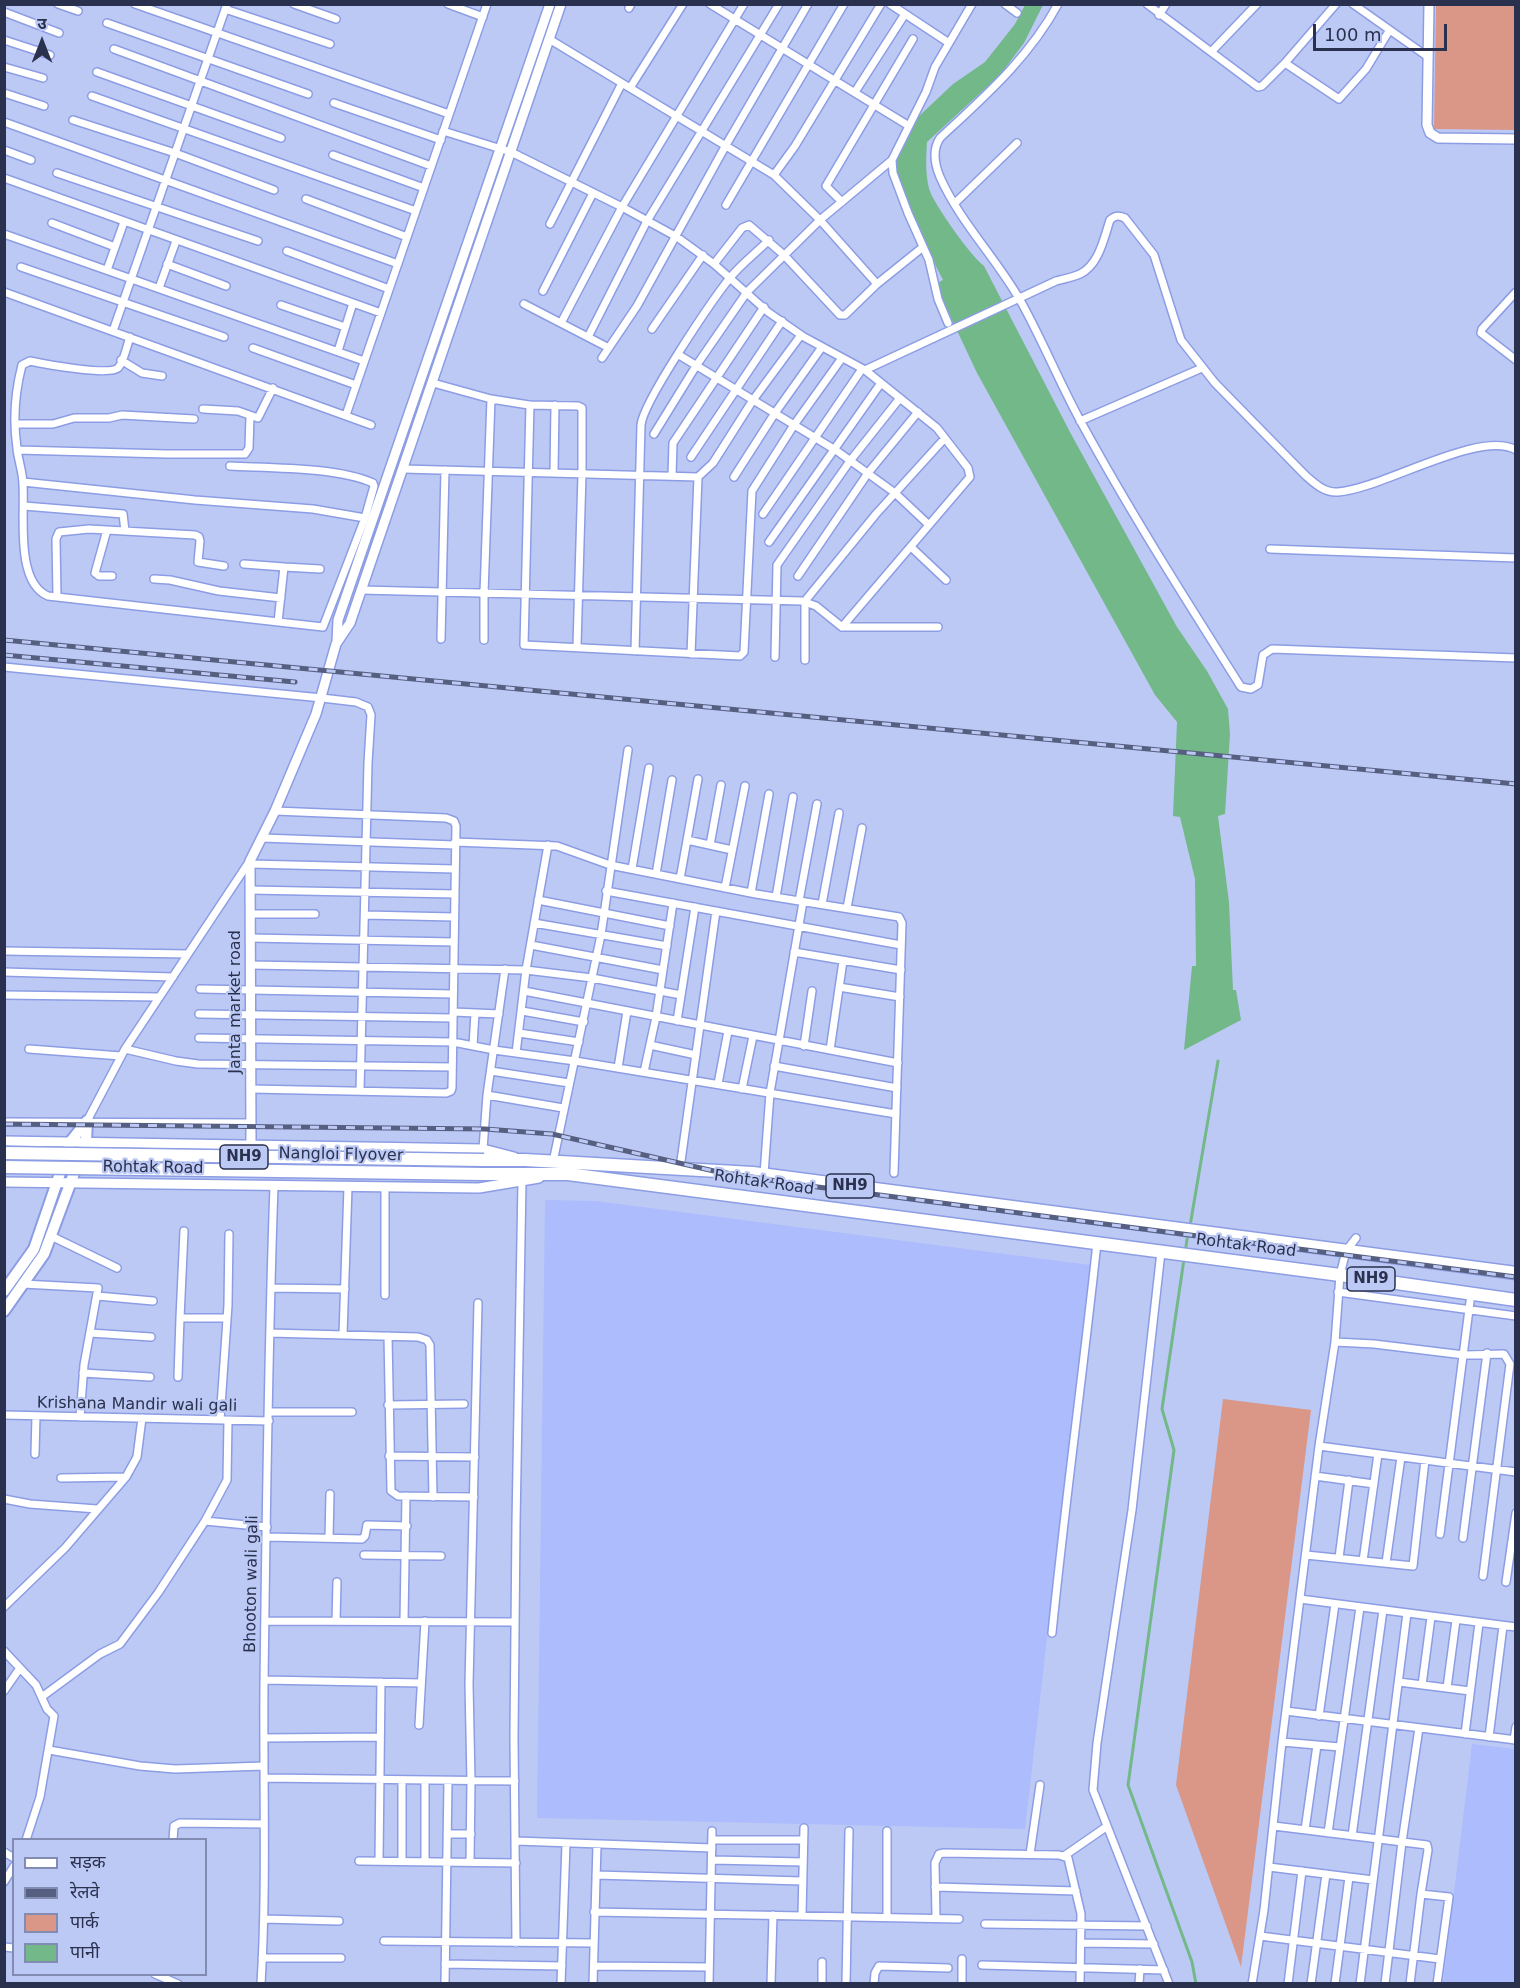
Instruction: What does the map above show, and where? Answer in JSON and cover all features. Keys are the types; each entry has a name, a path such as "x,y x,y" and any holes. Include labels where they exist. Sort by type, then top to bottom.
{"highway":[{"name":"Nangloi Flyover","path":"4,1153 483,1155 525,1160"},
{"name":"Rohtak Road","path":"525,1160 764,1174 1515,1273"},
{"name":"Nangloi Flyover","path":"4,1167 483,1174 568,1173"},
{"name":"Rohtak Road","path":"568,1173 1515,1300"}],"main road":[{"path":"4,1291 34,1249 71,1141 87,1121"},
{"path":"4,1311 44,1254 72,1184 86,1141 87,1121"}],"street":[{"path":"58,4 78,11"},
{"path":"135,4 449,114"},
{"path":"294,4 336,19"},
{"path":"448,4 483,17"},
{"path":"346,415 487,4"},
{"path":"87,1121 123,1052 250,862 275,811 322,698 336,644 338,620 550,4"},
{"path":"336,644 350,623 561,4"},
{"path":"630,88 683,4"},
{"path":"711,4 909,126"},
{"path":"561,323 622,207 744,4"},
{"path":"588,337 647,220 779,4"},
{"path":"602,358 637,306 726,145 808,4"},
{"path":"726,205 807,63 844,4"},
{"path":"774,175 795,146 881,4"},
{"path":"890,4 949,43"},
{"path":"654,434 696,366 747,291 820,220 892,160 926,92 935,67 972,4"},
{"path":"1005,4 1017,13"},
{"path":"1058,4 1045,27 1017,63 940,138 936,144 936,165 955,203 1018,299 1080,421 1140,524 1241,687 1251,689 1258,685 1263,655 1272,649 1515,658"},
{"path":"1147,4 1258,87 1262,86 1285,63 1336,4"},
{"path":"1159,15 1166,4"},
{"path":"1212,51 1257,4"},
{"path":"1353,4 1428,57"},
{"path":"1429,4 1427,125 1430,133 1438,138 1515,139"},
{"path":"113,332 226,7 330,44"},
{"path":"4,12 59,33"},
{"path":"855,92 905,14"},
{"path":"107,23 308,94"},
{"path":"1285,63 1339,99 1366,69 1389,31"},
{"path":"549,39 774,175 820,220 877,284"},
{"path":"842,202 826,186 913,39"},
{"path":"4,40 50,55"},
{"path":"114,49 431,166"},
{"path":"4,67 43,78"},
{"path":"97,72 280,138"},
{"path":"550,224 622,83"},
{"path":"4,93 44,106"},
{"path":"92,96 416,211"},
{"path":"334,103 441,140"},
{"path":"73,120 175,153 274,190"},
{"path":"4,122 398,264"},
{"path":"443,131 511,152 675,236 703,255 764,308 801,335 864,370 937,428 968,468 970,477 842,627"},
{"path":"955,203 1017,143"},
{"path":"4,150 31,160"},
{"path":"333,154 424,188"},
{"path":"892,160 894,173 908,213 932,269 938,299 948,324"},
{"path":"57,173 258,241"},
{"path":"4,178 381,313"},
{"path":"543,291 593,193"},
{"path":"306,199 407,237"},
{"path":"763,514 814,437 864,370 1087,269 1096,258 1110,220 1119,215 1125,218 1154,255 1179,338 1202,368 1306,477 1321,489 1337,493 1388,479 1462,451 1485,446 1500,445 1515,450"},
{"path":"107,270 123,222"},
{"path":"52,223 115,247"},
{"path":"714,264 745,226 753,227 784,255 840,315 845,315 877,284 923,247"},
{"path":"4,234 364,361"},
{"path":"635,651 641,425 644,412 730,278 769,240"},
{"path":"159,288 176,241"},
{"path":"287,251 389,289"},
{"path":"652,329 703,255"},
{"path":"167,264 226,286"},
{"path":"21,267 224,338"},
{"path":"4,292 370,425"},
{"path":"1515,292 1481,333 1515,360"},
{"path":"338,351 353,303"},
{"path":"524,304 609,348"},
{"path":"281,305 345,327"},
{"path":"672,476 673,443 764,308"},
{"path":"691,457 782,321"},
{"path":"691,654 698,477 713,463 753,400 801,335"},
{"path":"130,338 117,368 107,370 25,362 22,365 16,392 15,424 23,482 24,545 29,574 34,587 40,593 57,597 323,627 365,518 374,486 371,481 325,472 230,466"},
{"path":"734,477 775,413 822,347"},
{"path":"253,348 356,385"},
{"path":"679,355 833,449 895,493 929,525"},
{"path":"530,405 524,645 743,655 748,600 752,491 794,425 842,358"},
{"path":"122,360 142,372 162,376"},
{"path":"1080,421 1202,368"},
{"path":"433,383 491,399 530,405 582,408 577,646"},
{"path":"769,542 881,383"},
{"path":"203,409 232,410 258,418 273,388"},
{"path":"776,657 779,561 850,461 900,398"},
{"path":"484,640 491,399"},
{"path":"554,473 555,405"},
{"path":"798,576 868,473 918,412"},
{"path":"15,424 53,424 74,418 109,418 122,415 194,419"},
{"path":"17,450 166,454 245,453 249,448 250,416"},
{"path":"806,660 806,601 895,493 945,438"},
{"path":"403,469 698,477"},
{"path":"441,639 446,470"},
{"path":"23,482 195,500 313,509 365,518"},
{"path":"24,506 123,514 125,531"},
{"path":"57,597 56,535 59,532 89,529 195,535 200,541 198,562 224,566"},
{"path":"107,530 95,573 99,576 112,576"},
{"path":"911,547 946,580"},
{"path":"1270,549 1515,558"},
{"path":"244,564 320,569"},
{"path":"278,622 284,567"},
{"path":"154,579 170,580 219,591 280,598"},
{"path":"361,590 806,601 816,606 842,627 938,627"},
{"path":"4,668 322,698 356,702 368,707 370,715 360,1092"},
{"path":"553,1162 597,956 628,750"},
{"path":"632,869 649,768"},
{"path":"680,879 698,779"},
{"path":"656,874 672,780"},
{"path":"710,845 721,785"},
{"path":"725,888 745,786"},
{"path":"751,893 769,794"},
{"path":"777,897 793,797"},
{"path":"764,1174 770,1093 817,804"},
{"path":"251,1089 449,1092 452,1088 456,825 454,821 275,811"},
{"path":"822,904 839,813"},
{"path":"847,908 862,828"},
{"path":"262,838 557,846 610,865 751,893 898,917 902,923 894,1173"},
{"path":"687,840 732,850"},
{"path":"516,1053 526,970 548,845"},
{"path":"250,862 455,869"},
{"name":"Janta market road","path":"250,862 251,1144"},
{"path":"250,890 455,894"},
{"path":"606,891 901,945"},
{"path":"538,900 670,926"},
{"path":"644,1072 656,1017 673,903"},
{"path":"677,1021 695,907"},
{"path":"680,1168 702,1026 716,911"},
{"path":"250,914 315,914"},
{"path":"365,915 454,917"},
{"path":"534,922 667,946"},
{"path":"250,938 454,942"},
{"path":"531,945 663,970"},
{"path":"4,951 188,954"},
{"path":"794,952 900,970"},
{"path":"830,1050 843,961"},
{"path":"250,965 526,970 592,978 681,995"},
{"path":"483,1155 487,1095 505,969"},
{"path":"4,972 173,977"},
{"path":"839,987 900,997"},
{"path":"200,989 453,994"},
{"path":"524,991 898,1063"},
{"path":"804,1046 812,991"},
{"path":"4,995 159,997"},
{"path":"522,1011 584,1022"},
{"path":"618,1068 627,1011"},
{"path":"473,1046 476,1013"},
{"path":"199,1014 363,1017 499,1014"},
{"path":"718,1084 728,1031"},
{"path":"519,1033 579,1042"},
{"path":"742,1089 753,1036"},
{"path":"199,1038 453,1042 897,1114"},
{"path":"650,1044 696,1055"},
{"path":"29,1049 123,1052 188,1063 452,1067"},
{"path":"774,1066 897,1088"},
{"path":"491,1071 569,1083"},
{"path":"487,1095 563,1108"},
{"path":"4,1122 251,1123"},
{"name":"Rohtak Road","path":"4,1141 251,1144 483,1155"},
{"name":"Rohtak Road","path":"4,1182 479,1188 568,1173"},
{"path":"516,1943 515,1622 522,1181"},
{"name":"Bhooton wali gali","path":"261,1983 264,1919 264,1680 270,1287 274,1186"},
{"path":"343,1335 348,1187"},
{"path":"385,1187 385,1295"},
{"path":"178,1377 184,1231"},
{"path":"43,1696 100,1654 120,1644 158,1593 205,1521 227,1480 224,1420 229,1234"},
{"path":"51,1236 117,1268"},
{"path":"1252,1983 1269,1867 1315,1476 1335,1342 1338,1292 1346,1251 1356,1238"},
{"path":"1052,1633 1063,1518 1084,1366 1097,1244"},
{"path":"1165,1253 1132,1510 1094,1772 1094,1790 1106,1827 1168,1983"},
{"path":"23,1284 97,1287 83,1373 80,1417"},
{"path":"270,1287 345,1289"},
{"path":"1338,1292 1515,1316"},
{"path":"1440,1534 1471,1294"},
{"path":"97,1296 153,1302"},
{"path":"470,1862 469,1684 478,1303"},
{"path":"180,1318 227,1318"},
{"path":"270,1333 388,1336 427,1340 430,1345 433,1497"},
{"path":"90,1334 151,1337"},
{"path":"388,1336 391,1491 398,1496 474,1497"},
{"path":"1335,1342 1374,1344 1464,1355 1504,1354 1510,1364 1483,1576"},
{"path":"1463,1538 1487,1353"},
{"path":"83,1373 150,1377"},
{"path":"388,1405 464,1404"},
{"path":"269,1412 352,1412"},
{"name":"Krishana Mandir wali gali","path":"4,1415 269,1421"},
{"path":"34,1454 36,1416"},
{"path":"4,1607 64,1548 126,1477 137,1457 142,1418"},
{"path":"1319,1446 1515,1472"},
{"path":"1364,1561 1378,1454"},
{"path":"389,1456 475,1457"},
{"path":"1386,1563 1401,1457"},
{"path":"1306,1555 1413,1566 1425,1460"},
{"path":"1315,1476 1374,1484"},
{"path":"61,1478 126,1477"},
{"path":"1339,1558 1349,1480"},
{"path":"329,1538 330,1494"},
{"path":"404,1621 406,1496"},
{"path":"4,1499 30,1504 97,1509"},
{"path":"1506,1582 1515,1513"},
{"path":"205,1521 267,1527"},
{"path":"267,1537 364,1539 366,1526 369,1525 407,1526"},
{"path":"364,1554 441,1556"},
{"path":"336,1621 337,1582"},
{"path":"1300,1599 1515,1628"},
{"path":"1319,1716 1335,1604"},
{"path":"1328,1833 1360,1607"},
{"path":"1352,1836 1383,1610"},
{"path":"1360,1983 1407,1613"},
{"path":"1422,1685 1431,1617"},
{"path":"1447,1688 1456,1620"},
{"path":"265,1621 515,1622"},
{"path":"419,1725 425,1621"},
{"path":"1465,1734 1479,1623"},
{"path":"1489,1737 1503,1626"},
{"path":"4,1652 36,1685 47,1708 54,1716 40,1797 26,1838"},
{"path":"4,1691 20,1668"},
{"path":"264,1680 421,1683"},
{"path":"380,1861 381,1682"},
{"path":"1399,1682 1470,1691"},
{"path":"1286,1712 1515,1740 1515,1727"},
{"path":"1385,1983 1419,1728"},
{"path":"264,1738 380,1737"},
{"path":"1282,1742 1340,1747"},
{"path":"1305,1830 1317,1745"},
{"path":"49,1750 140,1766 175,1769 264,1766"},
{"path":"264,1778 515,1781"},
{"path":"402,1780 402,1861"},
{"path":"425,1780 425,1862"},
{"path":"445,1983 448,1781"},
{"path":"1030,1854 1040,1785"},
{"path":"173,1838 174,1826 180,1822 264,1824"},
{"path":"1274,1826 1427,1845 1410,1983"},
{"path":"1064,1856 1106,1827"},
{"path":"802,1915 804,1828"},
{"path":"709,1983 712,1831"},
{"path":"846,1983 849,1831"},
{"path":"887,1831 887,1917"},
{"path":"447,1834 471,1834"},
{"path":"516,1841 597,1845 803,1840"},
{"path":"561,1983 566,1844"},
{"path":"593,1983 597,1845"},
{"path":"936,1918 935,1863 939,1854 944,1852 1064,1856 1068,1858 1081,1914 1080,1983"},
{"path":"359,1860 516,1863"},
{"path":"712,1860 803,1862"},
{"path":"1269,1867 1373,1880"},
{"path":"4,1882 12,1869"},
{"path":"1288,1983 1302,1871"},
{"path":"1311,1983 1326,1874"},
{"path":"596,1875 802,1881"},
{"path":"1335,1983 1349,1877"},
{"path":"935,1887 1076,1891"},
{"path":"1421,1893 1449,1897 1437,1983"},
{"path":"594,1912 959,1919"},
{"path":"771,1983 773,1915"},
{"path":"264,1919 339,1921"},
{"path":"986,1924 1147,1926"},
{"path":"1260,1936 1440,1959"},
{"path":"384,1941 594,1943"},
{"path":"1081,1943 1154,1944"},
{"path":"262,1958 341,1958"},
{"path":"962,1959 962,1983"},
{"path":"822,1962 822,1983"},
{"path":"445,1964 562,1966"},
{"path":"982,1965 1164,1970"},
{"path":"594,1966 709,1967"},
{"path":"874,1983 875,1973 879,1966 948,1968"},
{"path":"1139,1983 1140,1969"},
{"path":"169,1977 178,1983"}],"shaded area":[{"path":"545,1200 596,1201 1090,1265 1025,1829 537,1818"},
{"path":"1472,1744 1515,1749 1515,1983 1443,1983"}],"green space":[{"path":"1436,5 1515,5 1515,130 1434,129"},
{"path":"1223,1399 1311,1410 1241,1967 1176,1785"}],"water":[{"path":"1025,5 1043,5 1024,43 1000,75 927,142 928,182 931,194 948,222 971,253 984,266 1071,434 1177,627 1207,671 1228,709 1230,734 1225,814 1218,816 1229,902 1233,990 1236,990 1241,1020 1184,1050 1192,966 1196,966 1195,879 1180,817 1173,816 1177,722 1155,695 977,373 935,284 943,280 905,205 894,170 899,146 917,118 953,84 985,62 1015,24"}],"waterway":[{"path":"1190,1226 1218,1061"},
{"path":"1185,1253 1188,1233"},
{"path":"1184,1259 1162,1409 1174,1450 1128,1785 1192,1962 1196,1984"}],"railway":[{"path":"4,640 1516,784"},
{"path":"4,655 295,682"},
{"path":"4,1124 485,1129 552,1134 714,1171 802,1185 1516,1277"}]}
